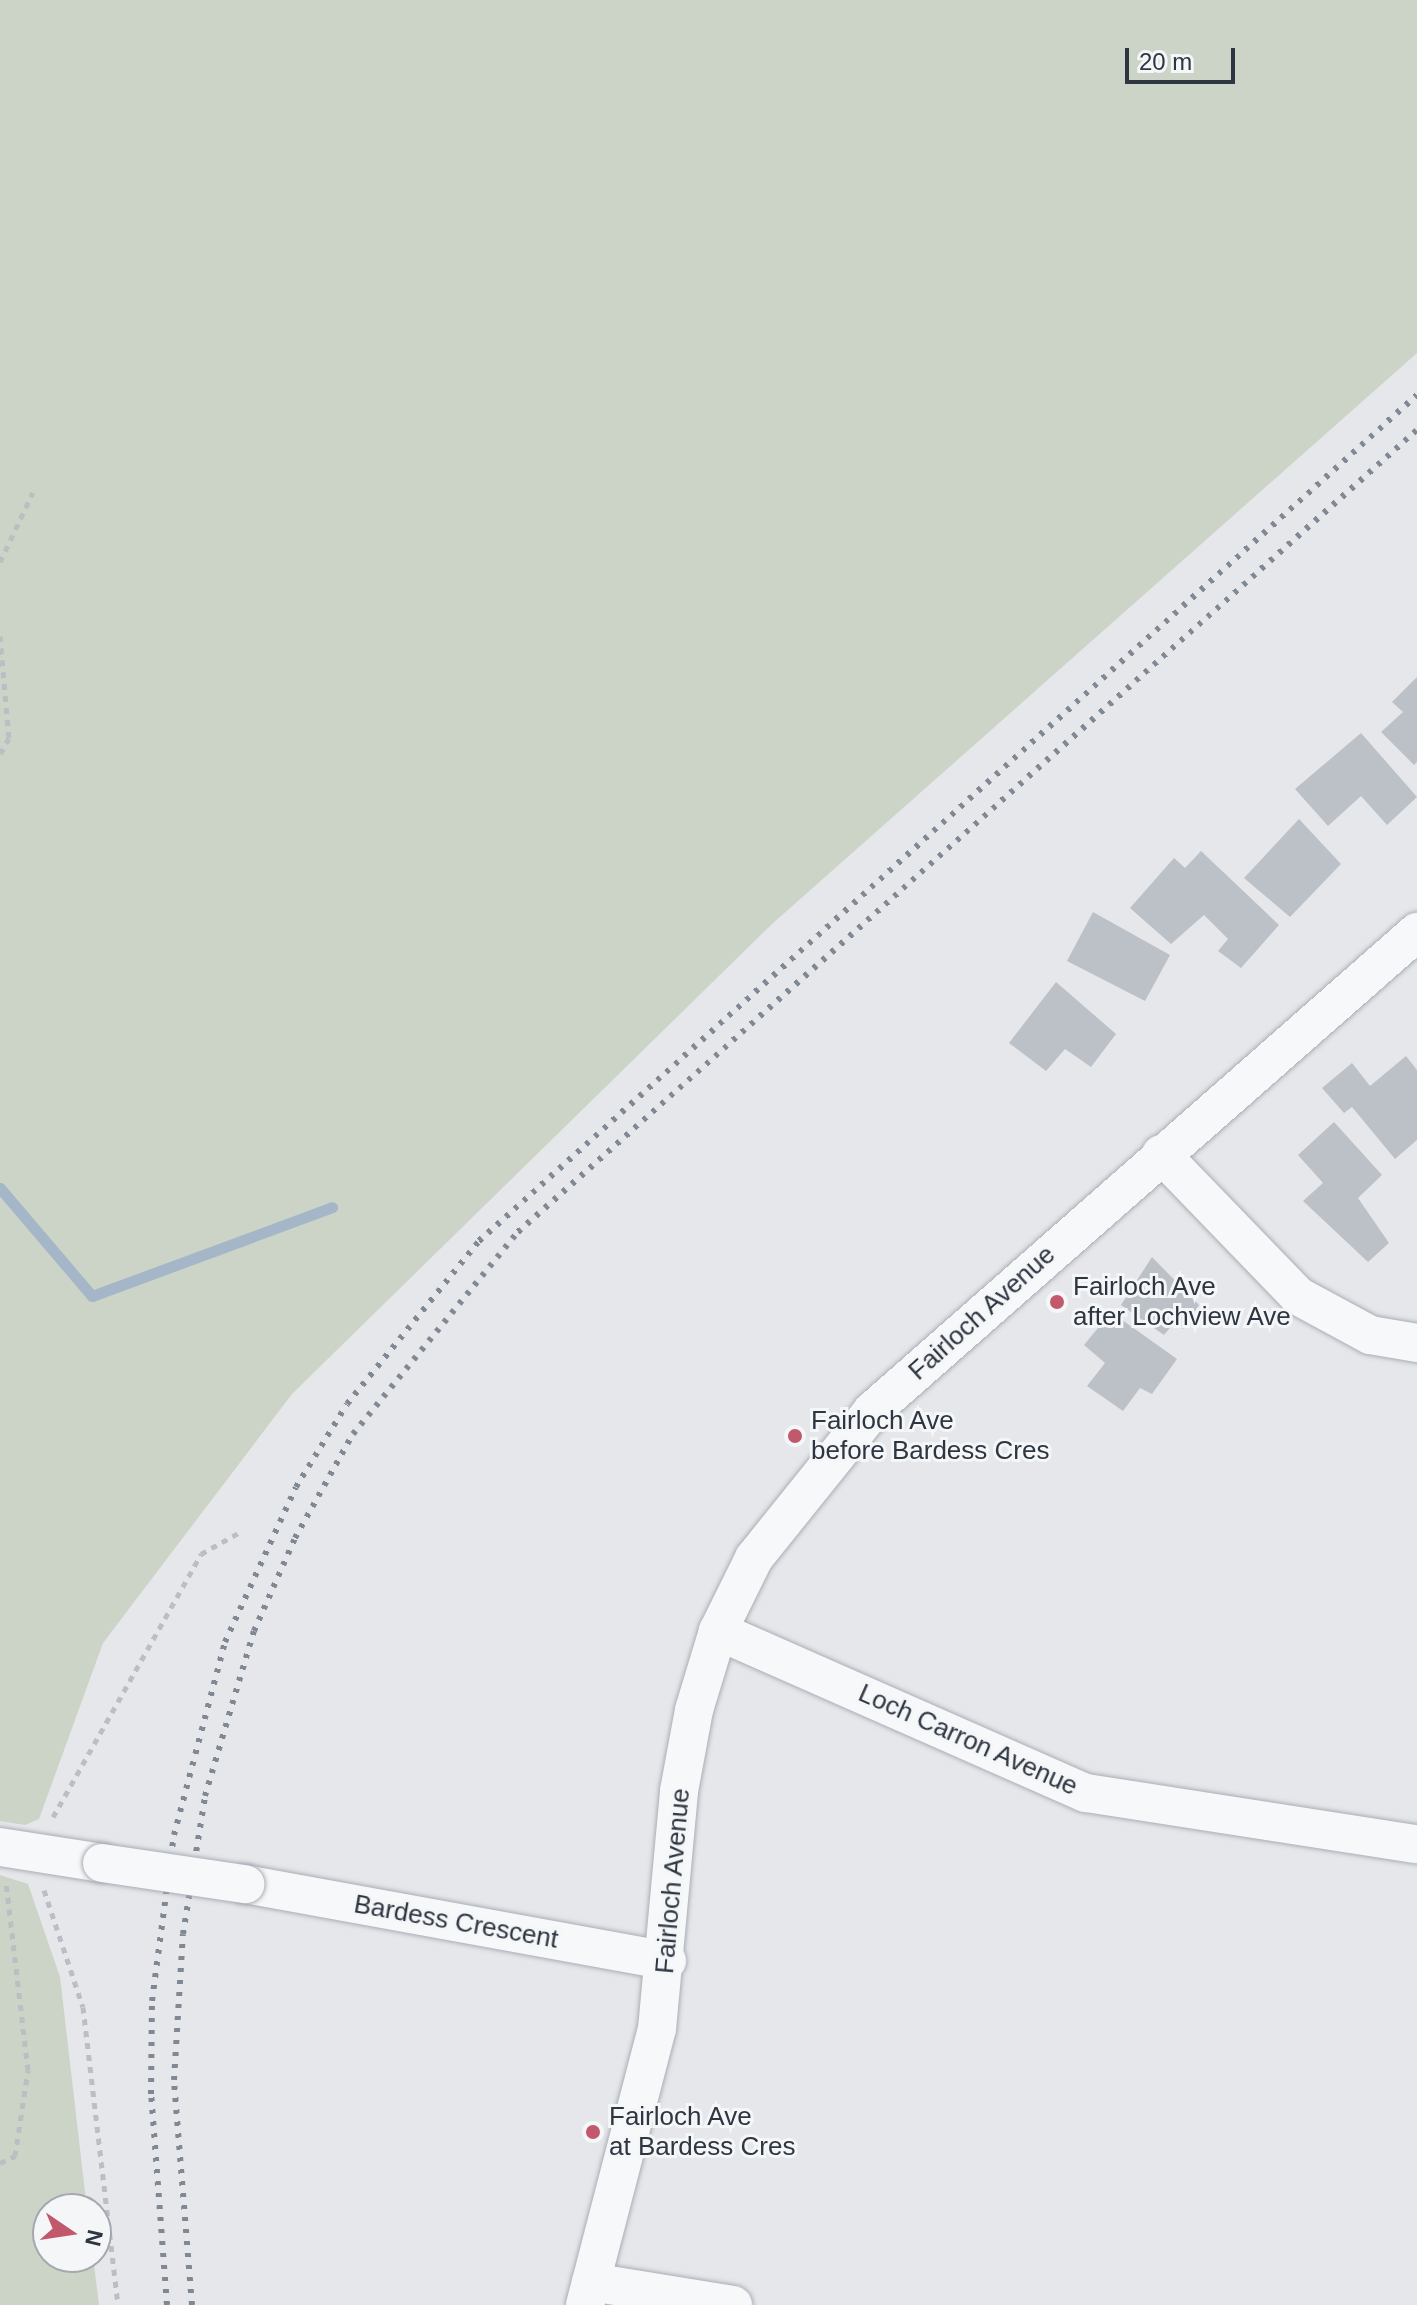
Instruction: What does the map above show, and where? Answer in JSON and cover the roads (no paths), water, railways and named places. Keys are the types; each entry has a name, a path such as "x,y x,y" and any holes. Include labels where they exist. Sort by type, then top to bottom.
{"street":[{"name":"Fairloch Avenue","path":"588,2294 643,2092 667,1961 679,1791 718,1631 754,1558 872,1411 1417,932"},
{"path":"1161,1154 1298,1296 1370,1335 1417,1343"},
{"name":"Loch Carron Avenue","path":"718,1631 1086,1793 1417,1844"},
{"name":"Bardess Crescent","path":"0,1847 245,1884 667,1961"},
{"path":"588,2294 733,2305"}],"waterway":[{"path":"0,1188 92,1296 332,1207"}],"railway":[{"path":"167,2305 151,2094 152,2001 174,1835 225,1642 296,1487 347,1404 479,1241 1417,395"},
{"path":"192,2305 174,2080 183,1934 205,1796 254,1631 295,1538 353,1434 518,1232 1417,430"}],"place":[{"name":"Fairloch Ave after Lochview Ave","path":"1057,1302"},
{"name":"Fairloch Ave before Bardess Cres","path":"795,1436"},
{"name":"Fairloch Ave at Bardess Cres","path":"593,2132"}]}
